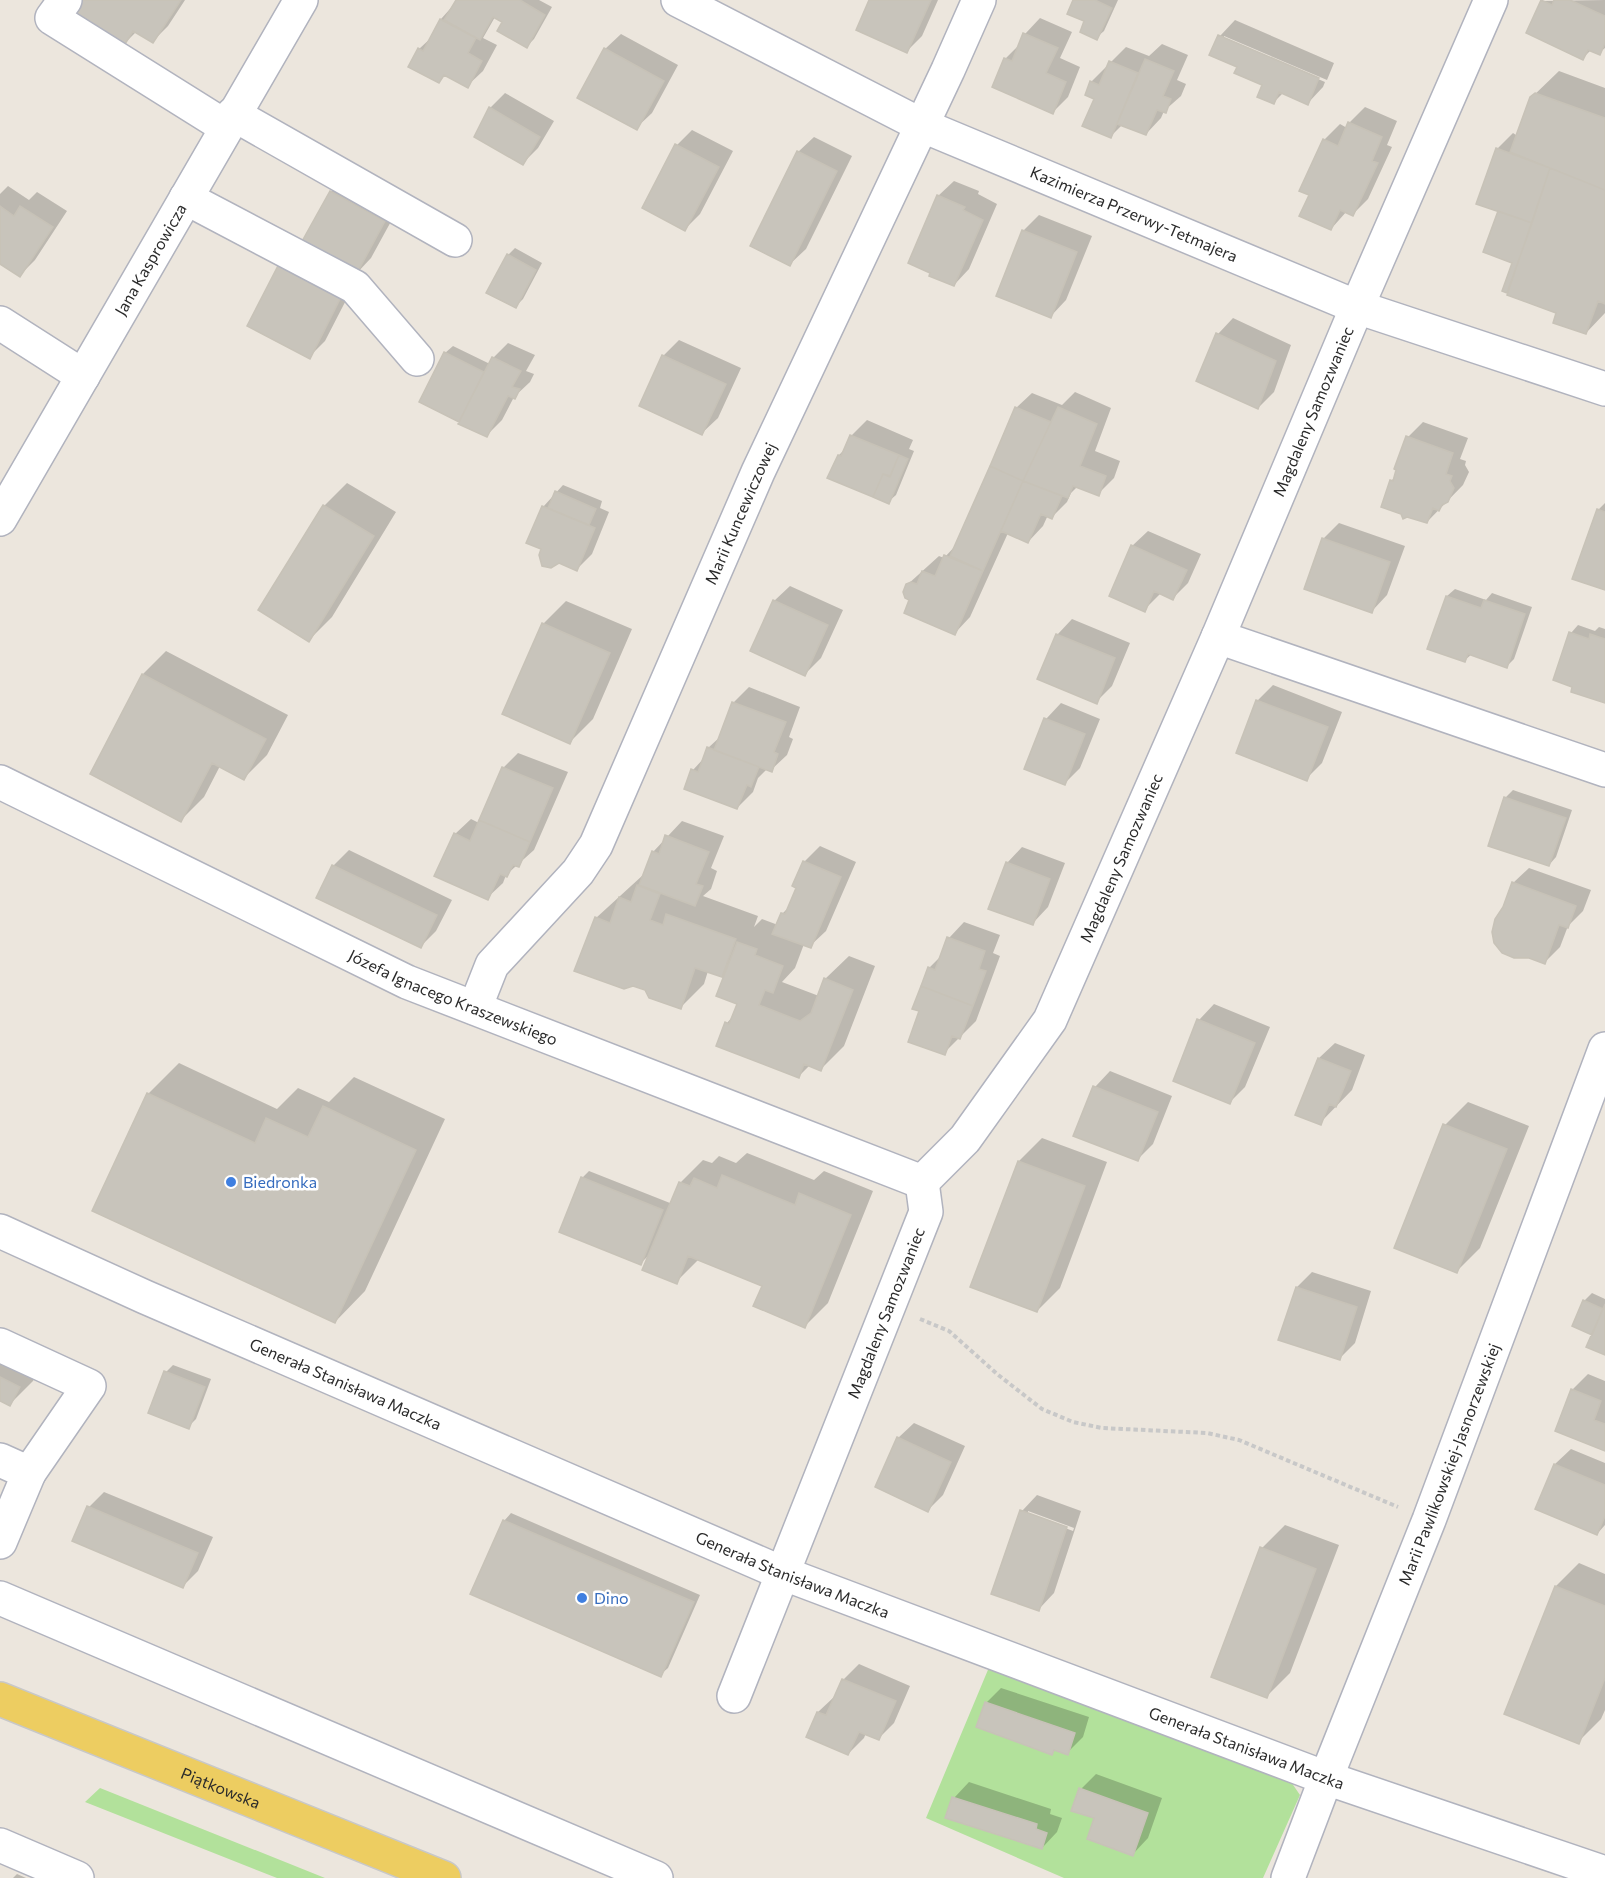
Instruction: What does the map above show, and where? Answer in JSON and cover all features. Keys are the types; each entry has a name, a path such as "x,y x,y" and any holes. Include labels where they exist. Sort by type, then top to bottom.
{"main road":[{"name":"Piątkowska","path":"0,1699 444,1878"}],"street":[{"path":"65,0 52,18 230,121 455,240"},
{"name":"Jana Kasprowicza","path":"0,519 301,0"},
{"name":"Kazimierza Przerwy-Tetmajera","path":"678,0 921,125 1358,307 1605,389"},
{"name":"Marii Kuncewiczowej","path":"475,1008 492,965 578,872 596,845 758,472 979,0"},
{"name":"Magdaleny Samozwaniec","path":"734,1696 926,1212 922,1182 965,1139 1050,1020 1218,637 1491,0"},
{"path":"186,198 355,287 417,359"},
{"path":"0,323 83,376"},
{"path":"1218,637 1605,770"},
{"name":"Józefa Ignacego Kraszewskiego","path":"0,782 407,982 922,1182"},
{"name":"Marii Pawlikowskiej-Jasnorzewskiej","path":"1288,1878 1429,1520 1605,1049"},
{"name":"Generała Stanisława Maczka","path":"0,1231 146,1298 782,1573 1326,1778 1605,1873"},
{"path":"0,1346 89,1386 14,1467 0,1542"},
{"path":"0,1598 656,1878"},
{"path":"0,1845 77,1878"}],"path":[{"path":"889,1306 949,1331 997,1374 1042,1409 1073,1422 1102,1428 1207,1432 1239,1440 1429,1520"}],"green space":[{"path":"990,1665 1287,1776 1300,1795 1263,1878 1064,1878 926,1818"},
{"path":"100,1788 325,1878 277,1878 85,1802"}],"building":[{"path":"75,0 181,0 153,43 133,31 122,49 66,13"},
{"path":"456,0 520,0 545,15 527,48 497,31 502,22 493,17 480,40 444,20"},
{"path":"869,0 931,0 907,53 856,30"},
{"path":"1073,0 1095,0 1112,8 1097,40 1080,32 1084,21 1067,14"},
{"path":"1541,0 1552,5 1554,0 1570,0 1605,16 1605,43 1600,55 1588,50 1583,60 1526,33"},
{"path":"440,19 476,38 468,53 482,61 468,88 444,75 439,83 408,67 418,48 423,51"},
{"path":"1023,33 1058,48 1046,73 1066,82 1053,114 992,87 1004,58 1012,61"},
{"path":"1218,35 1319,78 1308,105 1279,92 1274,104 1257,97 1262,85 1234,73 1237,67 1209,55"},
{"path":"604,48 664,81 637,130 577,98"},
{"path":"1145,59 1174,71 1163,96 1171,99 1166,113 1157,110 1146,135 1117,124"},
{"path":"1109,61 1138,73 1111,138 1082,126 1094,99 1085,95 1090,81 1099,85"},
{"path":"1535,93 1605,118 1605,190 1510,152 1530,97"},
{"path":"489,107 540,137 523,165 474,137"},
{"path":"1348,122 1382,137 1372,161 1378,163 1353,216 1340,210 1331,230 1299,216 1309,195 1299,191 1323,139 1338,146"},
{"path":"675,144 719,167 685,231 642,208"},
{"path":"1496,148 1550,168 1532,223 1476,204"},
{"path":"797,151 837,171 790,266 750,246"},
{"path":"1550,168 1605,190 1605,304 1598,301 1586,334 1553,323 1556,313 1507,295"},
{"path":"330,191 385,221 356,275 300,245"},
{"path":"937,195 965,207 963,210 983,220 954,286 929,276 930,273 908,263"},
{"path":"0,206 14,216 20,206 53,227 20,277 0,264"},
{"path":"1498,211 1532,223 1507,293 1502,291 1512,263 1483,252"},
{"path":"1022,230 1077,252 1051,318 996,296"},
{"path":"507,254 536,270 516,308 486,293"},
{"path":"282,258 344,291 310,359 247,326"},
{"path":"1216,333 1276,361 1258,409 1196,381"},
{"path":"444,352 484,372 459,422 419,402"},
{"path":"662,355 726,384 702,435 639,406"},
{"path":"492,357 521,371 512,387 520,389 515,399 508,396 487,437 458,424"},
{"path":"1015,407 1051,422 1023,481 990,466"},
{"path":"1058,407 1097,424 1080,466 1106,476 1099,496 1073,486 1068,498 1023,481"},
{"path":"850,435 899,455 890,477 883,474 873,497 827,478 838,455 841,456"},
{"path":"1406,436 1453,453 1446,474 1452,476 1450,481 1454,488 1448,502 1442,505 1439,511 1433,508 1427,523 1407,517 1403,519 1401,514 1381,507 1390,480 1393,481 1396,470 1394,469"},
{"path":"899,455 908,459 889,504 873,497 883,474 890,476"},
{"path":"990,466 1023,481 983,571 950,556"},
{"path":"1023,481 1062,496 1052,519 1041,514 1028,543 1001,531"},
{"path":"555,491 596,509 589,525 548,508"},
{"path":"323,505 374,536 309,642 258,610"},
{"path":"542,506 595,528 577,571 559,563 551,568 542,566 539,555 541,549 526,543"},
{"path":"1597,509 1605,512 1605,590 1572,579"},
{"path":"1322,538 1390,562 1372,613 1304,589"},
{"path":"1131,545 1187,570 1173,600 1154,591 1145,612 1109,596"},
{"path":"944,555 983,571 955,635 904,613 909,600 905,598 903,592 906,584 911,582 917,584 922,571 935,576"},
{"path":"1446,596 1481,608 1484,600 1525,614 1507,668 1468,654 1465,662 1427,649"},
{"path":"773,600 828,625 805,676 750,651"},
{"path":"542,623 610,653 570,744 502,714"},
{"path":"1569,632 1589,639 1590,634 1605,639 1605,703 1571,692 1572,687 1553,680"},
{"path":"1056,634 1115,658 1097,704 1037,679"},
{"path":"142,674 266,739 244,780 212,763 181,822 90,774"},
{"path":"1256,700 1328,727 1307,781 1236,753"},
{"path":"732,702 786,722 774,752 778,754 772,772 714,750"},
{"path":"1044,718 1085,734 1065,785 1024,769"},
{"path":"707,747 759,767 751,787 747,785 737,809 684,789 691,769 698,772"},
{"path":"502,767 553,788 530,842 479,820"},
{"path":"1504,797 1566,818 1549,866 1488,846"},
{"path":"479,820 530,842 519,867 513,865 507,877 500,874 488,900 434,876 454,833 470,841"},
{"path":"665,835 709,852 696,884 703,886 695,906 639,885 652,851 659,854"},
{"path":"803,861 841,877 811,948 772,934 781,913 785,914 796,888 792,886"},
{"path":"1006,862 1050,879 1033,925 988,909"},
{"path":"332,865 437,915 421,948 316,898"},
{"path":"1512,882 1576,906 1568,928 1559,925 1545,964 1529,958 1514,958 1502,953 1494,943 1492,932 1495,919 1503,907"},
{"path":"637,885 660,894 650,920 663,925 666,914 736,939 722,977 695,968 681,1009 649,998 645,990 633,986 624,989 574,971 595,917 610,923 619,897 631,902"},
{"path":"947,937 985,951 979,969 986,971 973,1006 921,986 928,967 935,970"},
{"path":"737,942 757,949 755,955 783,966 773,993 765,990 759,1005 800,1021 811,1013 824,978 853,990 821,1071 804,1064 799,1078 716,1046 725,1022 729,1024 737,1004 716,996"},
{"path":"921,986 973,1006 960,1039 952,1036 945,1055 908,1042 919,1011 912,1009"},
{"path":"1197,1019 1255,1043 1230,1104 1173,1081"},
{"path":"1318,1058 1351,1071 1336,1107 1329,1104 1321,1125 1295,1115"},
{"path":"1093,1086 1158,1112 1138,1161 1073,1136"},
{"path":"147,1093 255,1143 266,1118 308,1137 323,1106 416,1150 335,1323 92,1211"},
{"path":"1443,1124 1507,1149 1457,1273 1394,1248"},
{"path":"1018,1161 1085,1186 1037,1312 970,1287"},
{"path":"722,1175 795,1205 799,1193 851,1215 805,1328 753,1306 762,1286 688,1256 677,1284 642,1270 679,1182 690,1186 694,1178 717,1188"},
{"path":"581,1177 663,1210 641,1265 559,1232"},
{"path":"1296,1287 1357,1307 1340,1360 1278,1340"},
{"path":"1583,1300 1603,1309 1592,1335 1572,1326"},
{"path":"1605,1304 1605,1355 1586,1347"},
{"path":"164,1371 205,1387 189,1429 148,1413"},
{"path":"0,1377 20,1387 10,1406 0,1401"},
{"path":"1571,1389 1601,1401 1594,1420 1605,1424 1605,1451 1555,1431"},
{"path":"897,1437 951,1462 928,1512 875,1487"},
{"path":"1554,1464 1605,1485 1605,1516 1597,1535 1535,1509"},
{"path":"87,1506 198,1553 183,1588 72,1541"},
{"path":"1020,1510 1067,1527 1039,1611 991,1594"},
{"name":"Dino","path":"503,1520 694,1602 661,1677 470,1594"},
{"path":"1260,1547 1316,1569 1267,1698 1211,1677"},
{"path":"1555,1586 1605,1606 1605,1678 1579,1744 1504,1714"},
{"path":"842,1679 896,1701 879,1740 859,1732 848,1755 806,1737 817,1712 826,1715"},
{"path":"985,1702 1075,1733 1068,1755 1054,1750 1052,1755 976,1727"},
{"path":"1079,1788 1148,1813 1133,1856 1087,1839 1094,1818 1071,1811"},
{"path":"952,1797 1037,1824 1036,1829 1047,1833 1042,1849 945,1818"}],"place":[{"name":"Biedronka","path":"231,1182"},
{"name":"Dino","path":"582,1598"}]}
